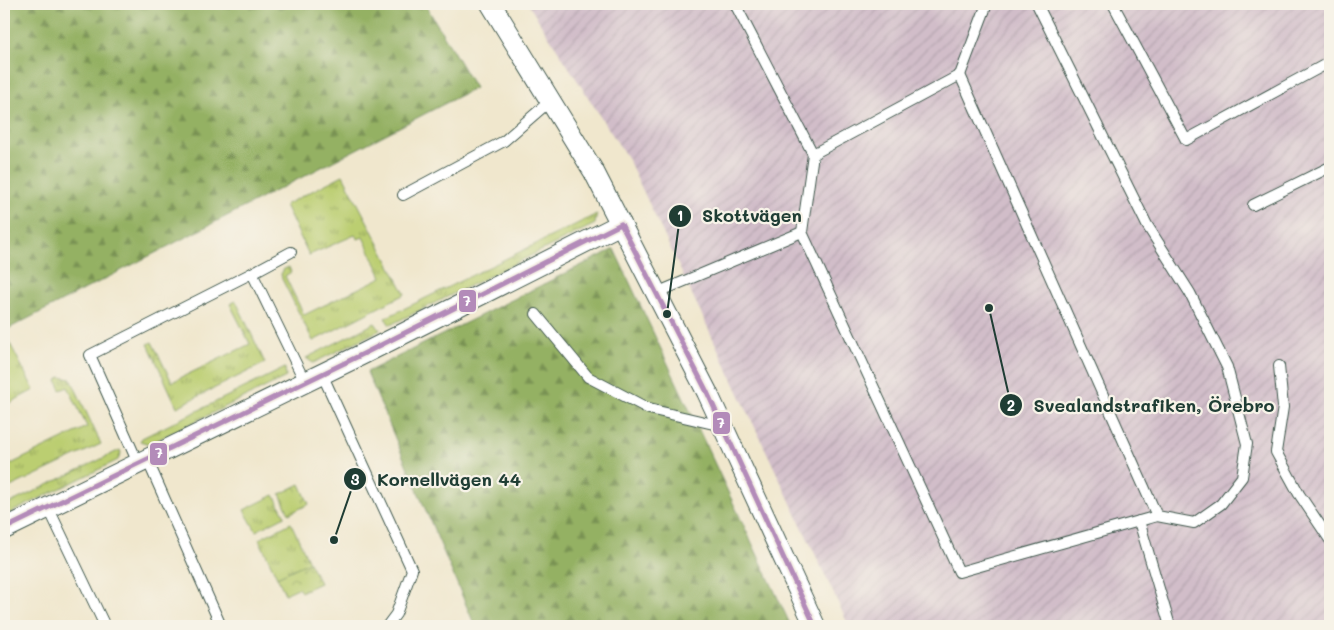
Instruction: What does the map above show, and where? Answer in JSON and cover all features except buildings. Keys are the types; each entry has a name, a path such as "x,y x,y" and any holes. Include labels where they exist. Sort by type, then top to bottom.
{"street":[{"path":"491,4 594,172 707,392 815,626"},
{"path":"4,529 314,378 621,224"}],"lane":[{"path":"735,4 813,154 802,232 959,572 1157,516 1194,522 1222,504 1242,477 1247,444 1227,367 1190,293 1148,225 1037,4"},
{"path":"813,154 960,75 987,4"},
{"path":"1116,5 1186,140 1330,62"},
{"path":"960,75 1157,516"},
{"path":"403,195 504,142 550,100"},
{"path":"1253,204 1330,167"},
{"path":"656,293 802,232"},
{"path":"220,626 90,355 292,252"},
{"path":"252,273 314,378 412,570 396,614 387,626"},
{"path":"536,314 588,377 649,409 723,426"},
{"path":"1280,366 1283,407 1276,452 1299,494 1330,540"},
{"path":"48,507 105,626"},
{"path":"1139,521 1170,626"}],"shaded area":[{"path":"528,4 1330,4 1330,626 849,626 628,159"}],"green space":[{"path":"4,4 425,4 475,88 4,331"},
{"path":"343,175 405,294 313,341 282,279 281,274 284,269 289,267 291,272 285,276 304,315 382,277 363,237 358,239 355,235 309,255 285,205"},
{"path":"597,214 595,224 390,325 385,318"},
{"path":"614,249 791,626 475,626 367,372"},
{"path":"236,301 265,363 177,407 148,344 152,342 172,382 250,344 230,304"},
{"path":"375,323 380,330 313,363 306,358"},
{"path":"4,332 34,390 4,406"},
{"path":"285,368 286,377 149,444 140,441 142,438"},
{"path":"60,377 71,379 101,444 4,490 4,454 9,465 87,427 68,387 61,390 57,381"},
{"path":"120,450 121,453 118,460 4,516 4,506"},
{"path":"300,484 309,504 289,514 280,494"},
{"path":"274,495 285,516 256,531 244,510"},
{"path":"291,523 309,562 277,577 259,539"},
{"path":"309,562 320,583 301,592 298,588 285,594 277,577"}],"transit line":[{"name":"7","path":"621,224 707,392 815,626"},
{"name":"7","path":"4,529 363,354 621,224"}],"place":[{"name":"Svealandstrafiken, Örebro","path":"989,308"},
{"name":"Skottvägen","path":"667,314"},
{"name":"Kornellvägen 44","path":"334,540"}]}
